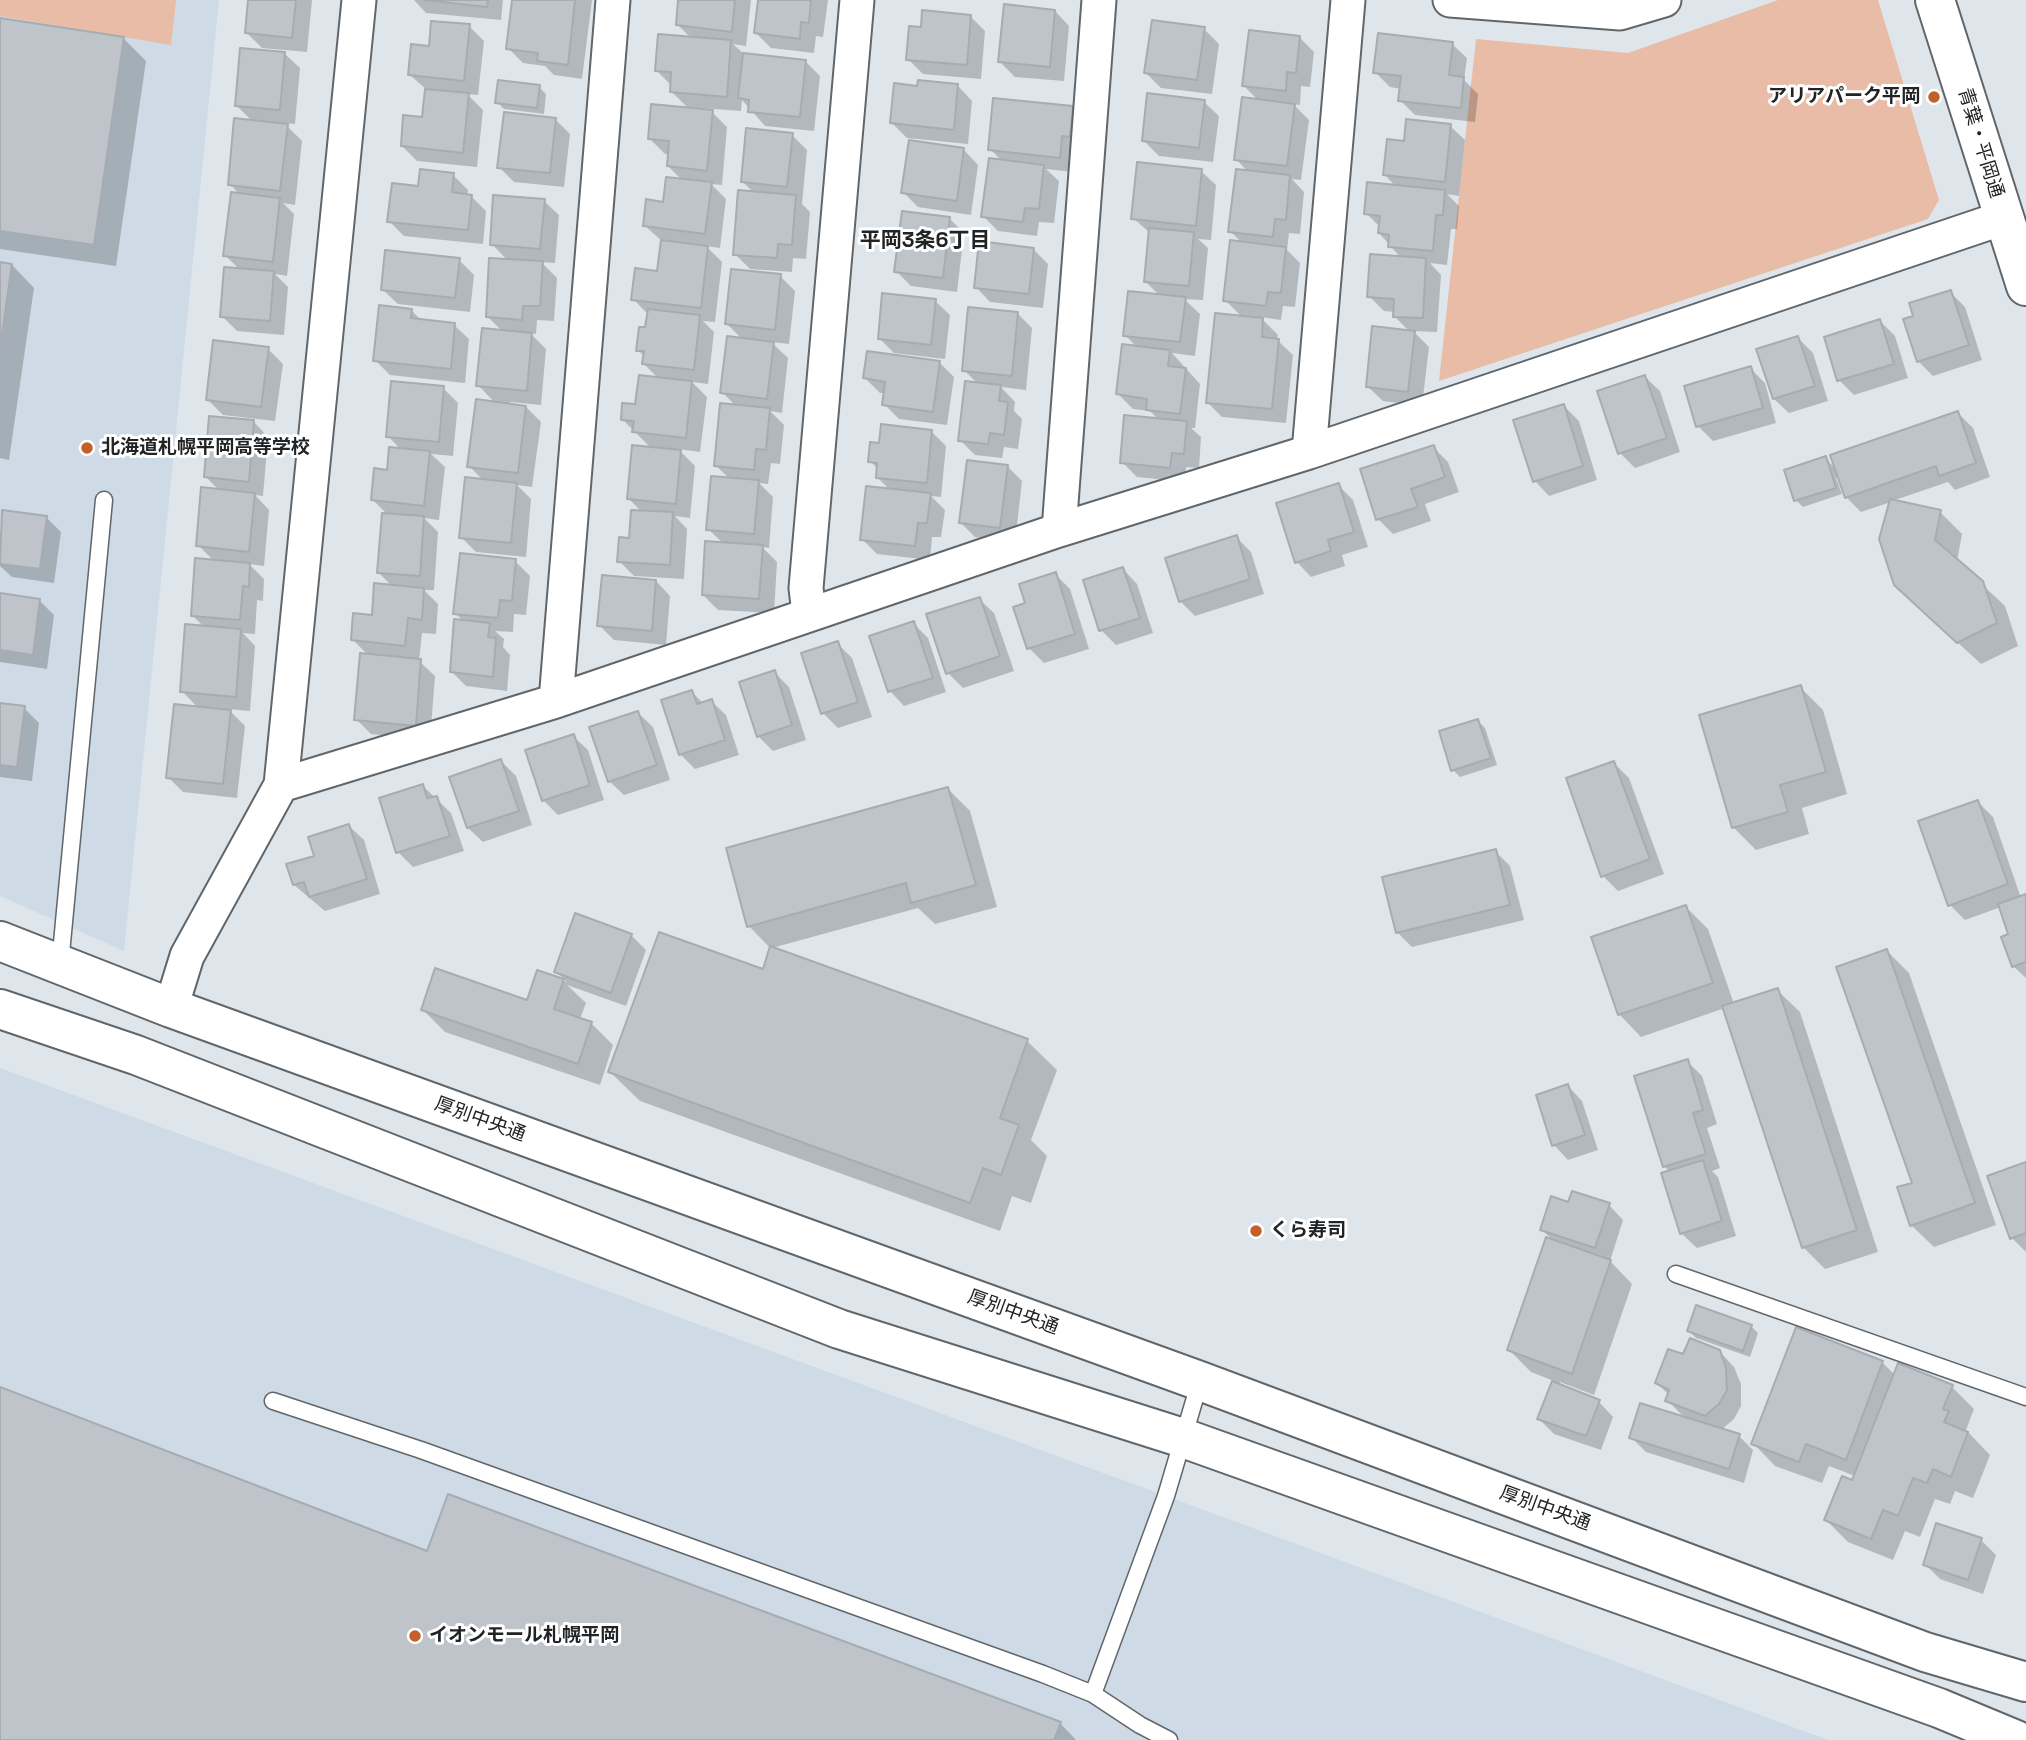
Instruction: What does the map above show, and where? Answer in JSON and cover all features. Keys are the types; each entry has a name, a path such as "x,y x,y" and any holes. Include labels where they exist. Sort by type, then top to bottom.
{"main road":[{"name":"青葉・平岡通","path":"1935,0 2026,286"},
{"name":"厚別中央通","path":"0,941 171,1008 1200,1381 1925,1651 2026,1682"},
{"path":"0,1009 136,1055 839,1329 1183,1438 1939,1707 2016,1740"}],"street":[{"path":"171,1008 187,956 281,785 359,0"},
{"path":"556,701 613,0"},
{"path":"809,614 806,588 857,0"},
{"path":"1059,530 1099,0"},
{"path":"1309,452 1348,0"},
{"path":"1450,0 1620,13 1664,0"},
{"path":"281,785 556,701 1059,530 1309,452 2003,218"}],"lane":[{"path":"60,965 104,500"},
{"path":"1676,1274 2026,1397"},
{"path":"1093,1694 1166,1496 1200,1381"},
{"path":"273,1401 421,1450 1017,1664 1093,1694 1140,1725 1169,1740"}],"shaded area":[{"name":"北海道札幌平岡高等学校","path":"0,0 219,0 124,951 0,896"},
{"path":"0,0 176,0 171,45 0,16"},
{"path":"1778,0 1878,0 1939,200 1928,219 1439,381 1476,39 1628,53"},
{"path":"0,1068 1166,1496 1828,1740 0,1740"}],"building":[{"path":"248,0 296,0 292,38 245,33"},
{"path":"424,0 488,0 487,7"},
{"path":"512,0 575,0 568,65 537,61 538,53 506,49"},
{"path":"678,0 735,0 732,32 676,25"},
{"path":"758,0 811,0 809,23 801,22 800,39 754,33"},
{"path":"1004,4 1055,10 1050,67 998,62"},
{"path":"922,10 971,15 967,65 906,60 909,26 921,27"},
{"path":"0,18 124,37 94,245 0,231"},
{"path":"1152,20 1205,27 1197,80 1144,73"},
{"path":"431,21 470,24 464,81 408,75 411,44 429,46"},
{"path":"1249,30 1300,36 1296,73 1287,72 1286,91 1242,86"},
{"path":"1378,33 1453,42 1449,75 1464,77 1461,108 1398,101 1401,76 1373,73"},
{"path":"658,34 731,40 727,97 670,92 671,72 655,71"},
{"path":"240,48 285,52 280,110 235,106"},
{"path":"743,53 806,60 800,117 748,112 749,100 738,98"},
{"path":"498,80 540,85 537,108 495,103"},
{"path":"918,80 958,84 954,130 890,123 894,83 917,86"},
{"path":"425,89 469,93 463,153 401,146 403,115 422,117"},
{"path":"1147,93 1205,100 1199,148 1142,141"},
{"path":"1242,97 1295,104 1287,166 1234,160"},
{"path":"993,98 1073,106 1070,137 1062,136 1060,158 988,150"},
{"path":"651,104 713,110 707,171 667,166 669,141 648,139"},
{"path":"504,112 556,118 550,173 497,168"},
{"path":"234,118 288,124 280,191 228,185"},
{"path":"1406,119 1451,124 1445,182 1383,175 1387,139 1404,141"},
{"path":"746,128 793,133 787,187 741,182"},
{"path":"909,140 964,148 957,201 901,193"},
{"path":"989,158 1044,165 1039,209 1025,208 1023,222 981,217"},
{"path":"1137,162 1202,169 1196,226 1131,219"},
{"path":"420,169 454,173 452,192 472,195 468,230 387,222 392,183 418,186"},
{"path":"1236,169 1290,175 1286,220 1275,219 1273,237 1228,232"},
{"path":"666,177 712,182 705,234 643,226 646,199 663,202"},
{"path":"1367,182 1445,190 1443,215 1436,215 1433,251 1388,247 1389,235 1378,233 1380,216 1364,214"},
{"path":"738,190 796,195 792,245 778,244 777,258 733,255"},
{"path":"231,192 280,198 273,262 223,256"},
{"path":"493,195 545,199 540,249 490,245"},
{"path":"902,211 950,217 943,278 894,272"},
{"path":"1149,228 1194,232 1189,286 1144,282"},
{"path":"661,240 708,246 701,308 631,300 635,268 657,271"},
{"path":"1230,240 1286,247 1281,293 1268,292 1266,306 1223,301"},
{"path":"979,241 1034,248 1029,294 974,288"},
{"path":"385,250 460,258 455,298 381,290"},
{"path":"1370,254 1426,258 1423,318 1393,317 1394,299 1367,297"},
{"path":"489,258 543,261 540,306 523,306 522,320 486,317"},
{"path":"0,262 12,264 0,348"},
{"path":"224,267 274,271 270,321 220,317"},
{"path":"731,269 781,274 775,330 725,324"},
{"path":"1951,290 1969,345 1917,362 1903,319 1913,316 1909,303"},
{"path":"1128,291 1186,297 1180,342 1123,336"},
{"path":"882,293 936,299 931,345 878,339"},
{"path":"379,305 412,309 411,318 455,323 451,369 373,361"},
{"path":"968,307 1018,312 1012,376 962,371"},
{"path":"648,309 700,315 694,370 642,364 644,351 636,351 639,327 645,327"},
{"path":"1215,313 1263,318 1262,337 1279,339 1272,409 1206,403"},
{"path":"1880,319 1894,364 1837,381 1824,337"},
{"path":"1372,326 1415,331 1408,392 1366,387"},
{"path":"482,328 532,333 527,391 476,386"},
{"path":"727,336 774,342 767,399 720,393"},
{"path":"1798,336 1815,386 1773,399 1756,349"},
{"path":"213,340 269,347 261,407 206,400"},
{"path":"1122,344 1170,350 1168,366 1186,368 1180,414 1146,410 1147,399 1116,394"},
{"path":"867,351 940,361 933,412 882,405 885,382 863,378"},
{"path":"1751,366 1763,408 1696,427 1684,386"},
{"path":"639,375 692,381 686,438 632,432 634,421 621,420 622,403 635,404"},
{"path":"1645,375 1667,438 1618,454 1597,391"},
{"path":"391,381 444,386 439,442 386,437"},
{"path":"965,381 1001,385 999,401 1008,402 1004,435 990,433 988,444 958,441"},
{"path":"476,399 526,406 518,473 467,467"},
{"path":"720,403 770,408 766,450 756,449 754,470 714,466"},
{"path":"1564,404 1583,466 1533,482 1513,420"},
{"path":"1958,411 1976,463 1939,476 1936,466 1845,498 1830,455"},
{"path":"1124,415 1187,421 1184,454 1172,453 1170,468 1120,463"},
{"path":"209,416 254,420 249,482 204,477"},
{"path":"881,424 932,430 927,483 876,478 877,463 868,462 870,442 879,443"},
{"path":"632,445 681,450 676,504 627,499"},
{"path":"1434,445 1445,477 1411,489 1418,507 1376,520 1360,469"},
{"path":"389,447 430,451 424,506 371,500 374,468 387,470"},
{"path":"1826,456 1836,488 1794,501 1784,470"},
{"path":"967,460 1008,465 1000,528 959,523"},
{"path":"711,476 759,480 754,534 706,530"},
{"path":"465,477 517,483 511,543 459,538"},
{"path":"1339,483 1354,532 1328,540 1331,551 1295,563 1276,503"},
{"path":"866,486 931,493 927,523 918,523 915,546 860,540"},
{"path":"201,487 255,493 249,552 196,546"},
{"path":"1890,499 1941,510 1935,540 1983,581 1997,623 1957,643 1894,585 1879,539"},
{"path":"2,510 47,516 40,569 0,564"},
{"path":"631,510 673,512 670,565 617,562 619,537 629,538"},
{"path":"382,513 424,516 420,576 377,573"},
{"path":"1237,535 1250,579 1179,602 1165,558"},
{"path":"705,541 763,545 759,599 702,595"},
{"path":"460,553 516,559 512,601 500,600 498,618 453,614"},
{"path":"195,558 250,563 249,587 243,586 240,620 191,616"},
{"path":"1123,567 1140,618 1099,631 1083,580"},
{"path":"1056,572 1075,634 1027,649 1013,607 1025,603 1019,584"},
{"path":"602,575 656,580 652,631 597,626"},
{"path":"374,583 424,588 422,620 408,618 405,646 351,640 353,613 372,615"},
{"path":"0,593 40,599 33,655 0,650"},
{"path":"980,597 1000,656 946,674 926,614"},
{"path":"454,619 490,623 488,637 496,638 493,677 450,672"},
{"path":"914,621 933,678 888,692 869,636"},
{"path":"185,624 241,629 236,697 180,692"},
{"path":"838,641 858,702 821,714 801,653"},
{"path":"360,653 421,659 416,726 354,720"},
{"path":"775,670 792,725 757,737 739,682"},
{"path":"1801,685 1826,772 1780,785 1788,812 1732,828 1699,715"},
{"path":"692,690 697,704 712,699 725,740 679,755 661,700"},
{"path":"0,703 25,706 17,767 0,765"},
{"path":"174,704 231,710 223,784 166,778"},
{"path":"638,711 657,765 608,782 589,727"},
{"path":"1478,719 1491,758 1451,771 1439,731"},
{"path":"574,734 590,785 542,801 525,750"},
{"path":"501,759 519,811 467,828 449,777"},
{"path":"1614,761 1650,859 1601,877 1566,778"},
{"path":"423,784 427,798 437,796 450,836 396,853 379,798"},
{"path":"948,787 976,885 911,903 906,883 747,927 726,848"},
{"path":"1978,800 2008,884 1948,906 1918,821"},
{"path":"349,824 367,879 309,897 304,882 293,885 286,864 314,856 308,837"},
{"path":"1496,849 1510,905 1396,933 1382,877"},
{"path":"2026,894 2026,962 2012,967 2001,937 2008,934 1998,904"},
{"path":"1686,905 1713,983 1618,1015 1591,937"},
{"path":"575,913 632,934 611,993 554,972"},
{"path":"659,932 763,969 770,946 1028,1039 1000,1118 1019,1125 1001,1175 983,1168 970,1203 608,1072"},
{"path":"1887,949 1975,1203 1910,1226 1897,1187 1912,1183 1836,967"},
{"path":"435,968 527,1000 537,970 564,979 554,1009 592,1022 578,1064 421,1010"},
{"path":"1778,988 1857,1230 1802,1248 1722,1006"},
{"path":"1688,1059 1703,1110 1693,1113 1706,1154 1663,1167 1634,1076"},
{"path":"1568,1084 1585,1135 1552,1146 1536,1095"},
{"path":"1703,1160 1722,1221 1680,1234 1661,1173"},
{"path":"2026,1162 2026,1233 2010,1239 1987,1176"},
{"path":"1572,1191 1610,1203 1595,1248 1540,1230 1551,1196 1568,1202"},
{"path":"1546,1237 1611,1260 1572,1374 1507,1350"},
{"path":"1696,1305 1752,1325 1743,1351 1687,1331"},
{"path":"1796,1327 1883,1361 1846,1460 1806,1444 1799,1462 1751,1444"},
{"path":"1690,1338 1720,1350 1726,1368 1727,1390 1719,1404 1705,1416 1665,1401 1669,1390 1655,1383 1668,1349 1683,1354"},
{"path":"1898,1363 1953,1385 1943,1409 1949,1411 1944,1422 1968,1432 1951,1477 1933,1469 1927,1483 1913,1478 1898,1516 1883,1510 1871,1539 1824,1520 1842,1476 1852,1480"},
{"path":"1552,1381 1600,1400 1586,1436 1537,1419"},
{"name":"イオンモール札幌平岡","path":"0,1387 427,1551 448,1494 1061,1722 1054,1740 0,1740"},
{"path":"1640,1403 1740,1434 1729,1469 1629,1438"},
{"path":"1936,1523 1982,1538 1968,1580 1923,1565"}],"place":[{"name":"アリアパーク平岡","path":"1934,97"},
{"name":"北海道札幌平岡高等学校","path":"87,448"},
{"name":"くら寿司","path":"1256,1231"},
{"name":"イオンモール札幌平岡","path":"415,1636"}],"district":[{"name":"平岡3条6丁目","path":"925,241"}]}
